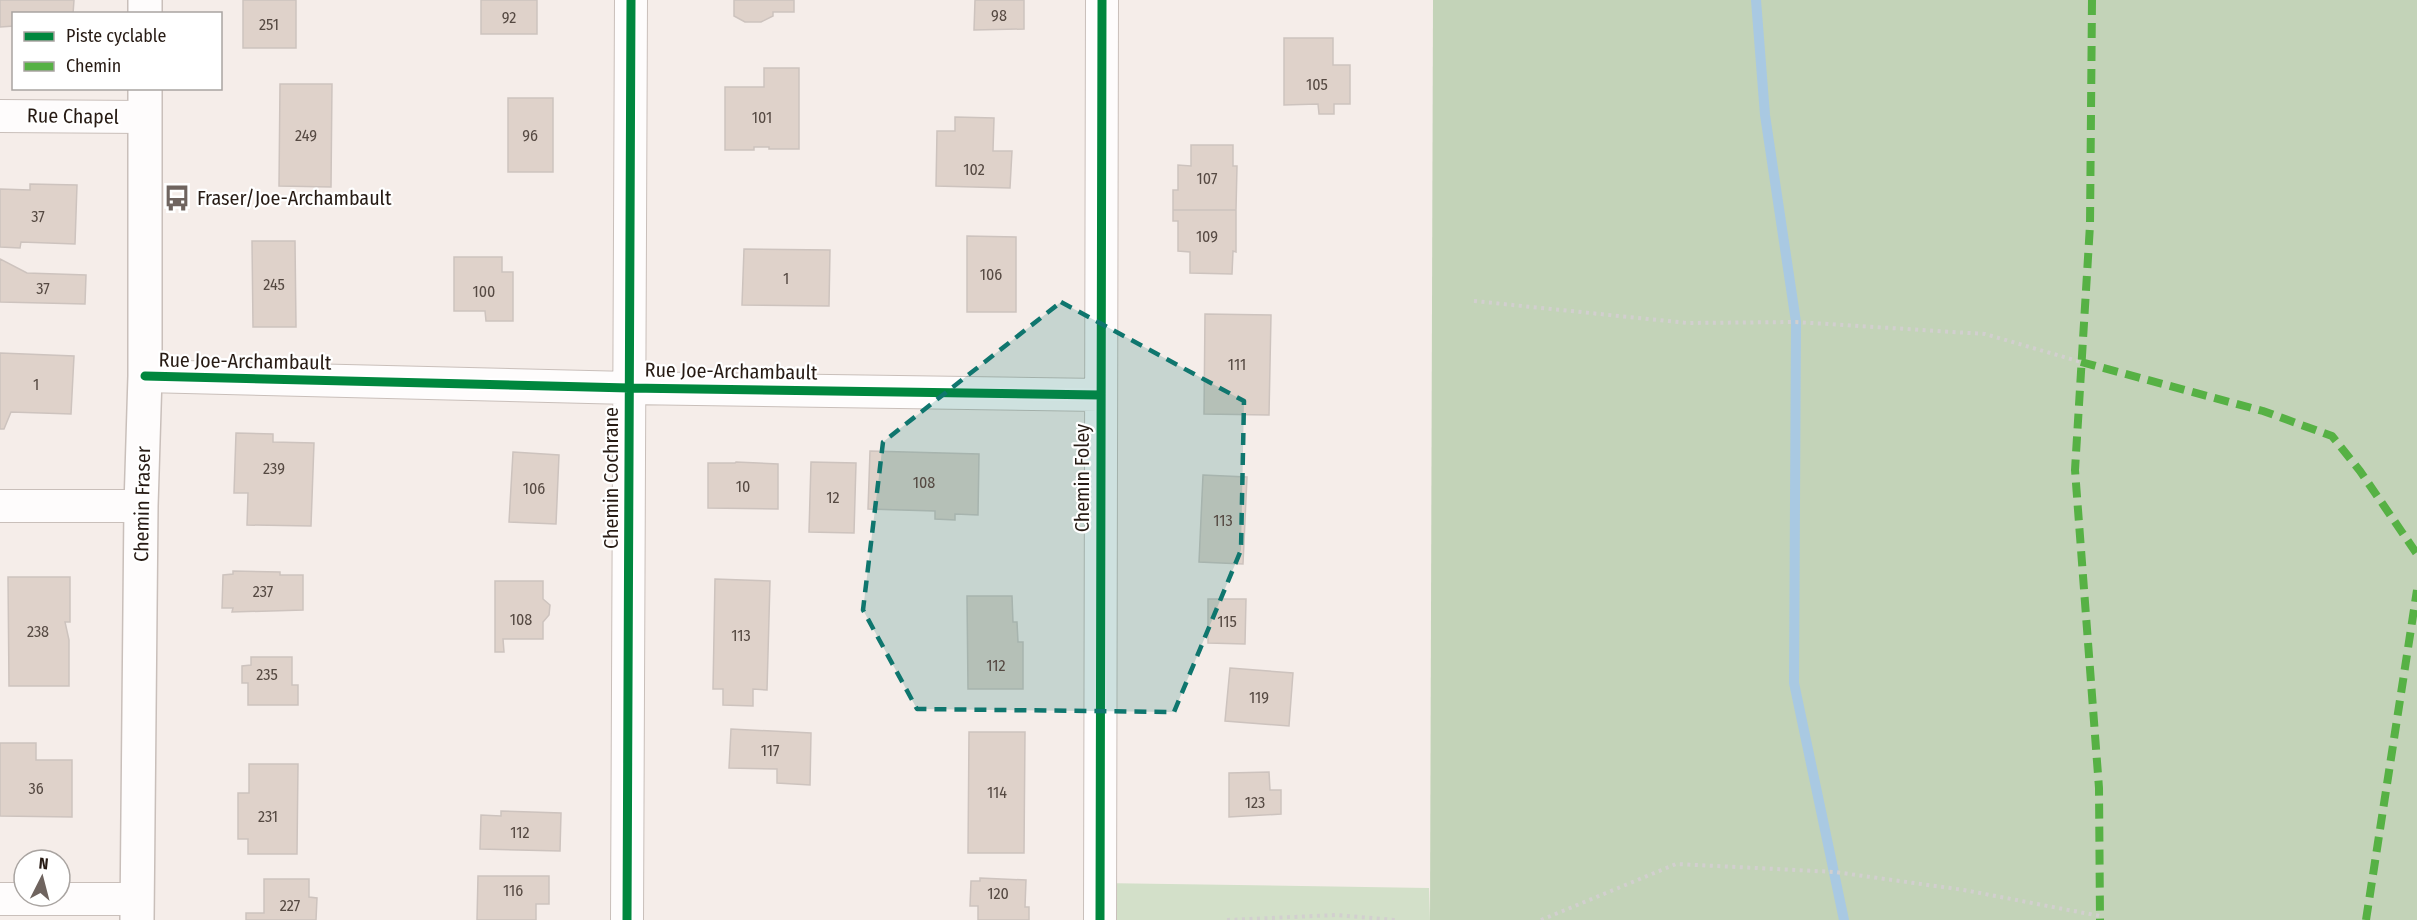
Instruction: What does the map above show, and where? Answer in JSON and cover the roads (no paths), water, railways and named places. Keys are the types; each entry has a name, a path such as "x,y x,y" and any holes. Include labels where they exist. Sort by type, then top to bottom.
{"street":[{"name":"Chemin Cochrane","path":"627,920 631,0"},
{"name":"Chemin Foley","path":"1100,920 1102,0"},
{"name":"Rue Chapel","path":"0,116 146,103"},
{"name":"Chemin Fraser","path":"137,909 141,506 145,376 146,103"},
{"name":"Rue Joe-Archambault","path":"145,376 629,388 1100,395"},
{"path":"0,506 141,506"},
{"path":"0,899 137,909"}],"waterway":[{"path":"1756,0 1765,115 1796,322 1794,683 1844,920"}],"place":[{"name":"Fraser/Joe-Archambault","path":"177,198"}]}
